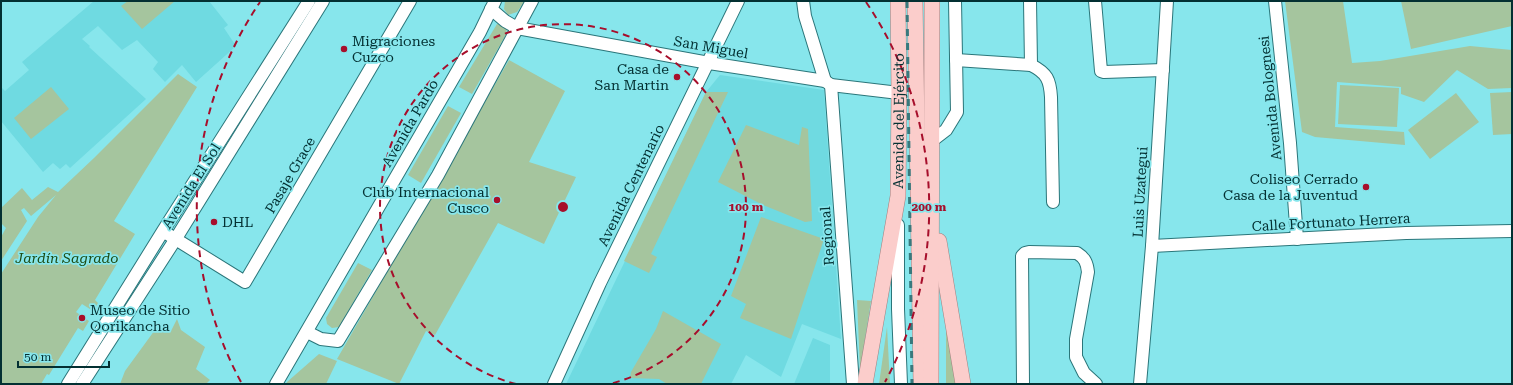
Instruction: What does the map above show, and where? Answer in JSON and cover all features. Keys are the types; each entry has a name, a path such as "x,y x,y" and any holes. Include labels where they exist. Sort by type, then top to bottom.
{"main road":[{"name":"Avenida del Ejército","path":"898,1 898,196"},
{"name":"Avenida del Ejército","path":"915,1 920,384"},
{"path":"931,384 933,140 932,1"},
{"path":"865,384 898,196"},
{"path":"932,198 963,384"}],"street":[{"name":"Avenida El Sol","path":"68,384 309,1"},
{"name":"Avenida El Sol","path":"82,384 176,240 323,1"},
{"name":"Pasaje Grace","path":"163,231 245,282 410,1"},
{"path":"307,332 321,339 338,341 438,175 532,1"},
{"name":"Avenida Centenario","path":"554,384 600,283 738,1"},
{"name":"Regional","path":"803,1 805,16 828,83 853,384"},
{"path":"933,140 946,130 956,112 955,1"},
{"path":"1030,1 1031,65"},
{"path":"1095,1 1101,71 1163,70"},
{"name":"Luis Uzategui","path":"1140,384 1152,246 1167,1"},
{"name":"Avenida Bolognesi","path":"1275,1 1290,143 1297,239"},
{"path":"493,5 505,21 517,28"},
{"name":"Avenida Pardo","path":"276,384 480,32 493,5"},
{"name":"San Miguel","path":"517,28 828,83 899,94"},
{"path":"956,60 1031,65 1038,68 1048,78 1051,86 1053,202"},
{"name":"Avenida del Ejército","path":"898,196 898,309 900,384"},
{"name":"Calle Fortunato Herrera","path":"1152,246 1406,233 1512,231"},
{"path":"1023,384 1022,256 1029,252 1077,253 1083,257 1087,264 1088,272 1076,339 1076,357 1084,373 1096,384"}],"shaded area":[{"path":"94,1 209,1 228,25 224,28 236,46 196,82 182,65 165,82 153,69 158,62 137,40 122,50 98,26 82,39 146,99 70,168 66,164 60,169 53,163 43,172 1,121 1,87 5,91 29,70 22,62"},
{"path":"720,75 824,90 841,339 802,324 781,377 746,355 731,384 566,384 706,92"},
{"path":"813,338 830,345 830,384 794,384"}],"green space":[{"path":"128,1 175,1 142,29 121,6"},
{"path":"505,1 525,1 517,12 508,15 504,9"},
{"path":"1285,1 1343,1 1352,63 1380,61 1470,46 1512,50 1512,88 1488,89 1457,70 1424,102 1401,94 1401,87 1337,82 1335,127 1404,132 1405,145 1315,137 1302,132"},
{"path":"1401,1 1512,1 1512,26 1411,49"},
{"path":"497,24 505,25 507,33 472,94 459,87"},
{"name":"Club Internacional Cusco","path":"509,60 565,91 529,162 576,177 544,244 498,223 435,335 426,331 399,384 337,359"},
{"name":"Jardín Sagrado","path":"178,74 197,87 114,221 135,234 95,300 98,303 93,311 82,304 76,312 89,321 83,331 78,328 49,375 47,374 41,384 1,384 1,274 38,217 56,195 31,216 24,208 21,210 27,221 1,261 1,237 6,228 1,223 1,208 22,188 32,200 48,187 58,192"},
{"path":"1340,85 1399,88 1397,127 1338,124"},
{"path":"51,87 69,109 31,139 14,118"},
{"path":"706,92 728,92 651,254 657,257 649,273 624,261"},
{"path":"1512,92 1512,134 1493,135 1490,93"},
{"path":"1456,93 1479,122 1430,159 1408,130"},
{"path":"448,106 461,113 421,183 408,175"},
{"path":"746,125 799,145 802,127 808,129 812,221 805,222 763,205 718,182"},
{"path":"761,217 824,239 791,339 740,318 746,304 731,296"},
{"path":"358,263 372,270 339,327 332,328 327,324 326,318"},
{"path":"857,300 871,301 860,370"},
{"path":"946,309 957,384 946,384"},
{"path":"663,311 721,344 701,384 667,384 659,379 630,378 631,372 656,329"},
{"path":"177,319 181,330 205,347 196,369 210,380 206,384 120,384 125,371 160,323 171,331"},
{"path":"887,327 890,384 879,384"},
{"path":"319,354 337,361 326,384 286,384 287,382"}],"railway":[{"path":"907,1 912,384"}],"place":[{"name":"Migraciones Cuzco","path":"344,49"},
{"name":"Casa de San Martin","path":"677,77"},
{"name":"Coliseo Cerrado Casa de la Juventud","path":"1366,187"},
{"name":"Club Internacional Cusco","path":"497,200"},
{"name":"DHL","path":"214,222"},
{"name":"Museo de Sitio Qorikancha","path":"82,318"}]}
